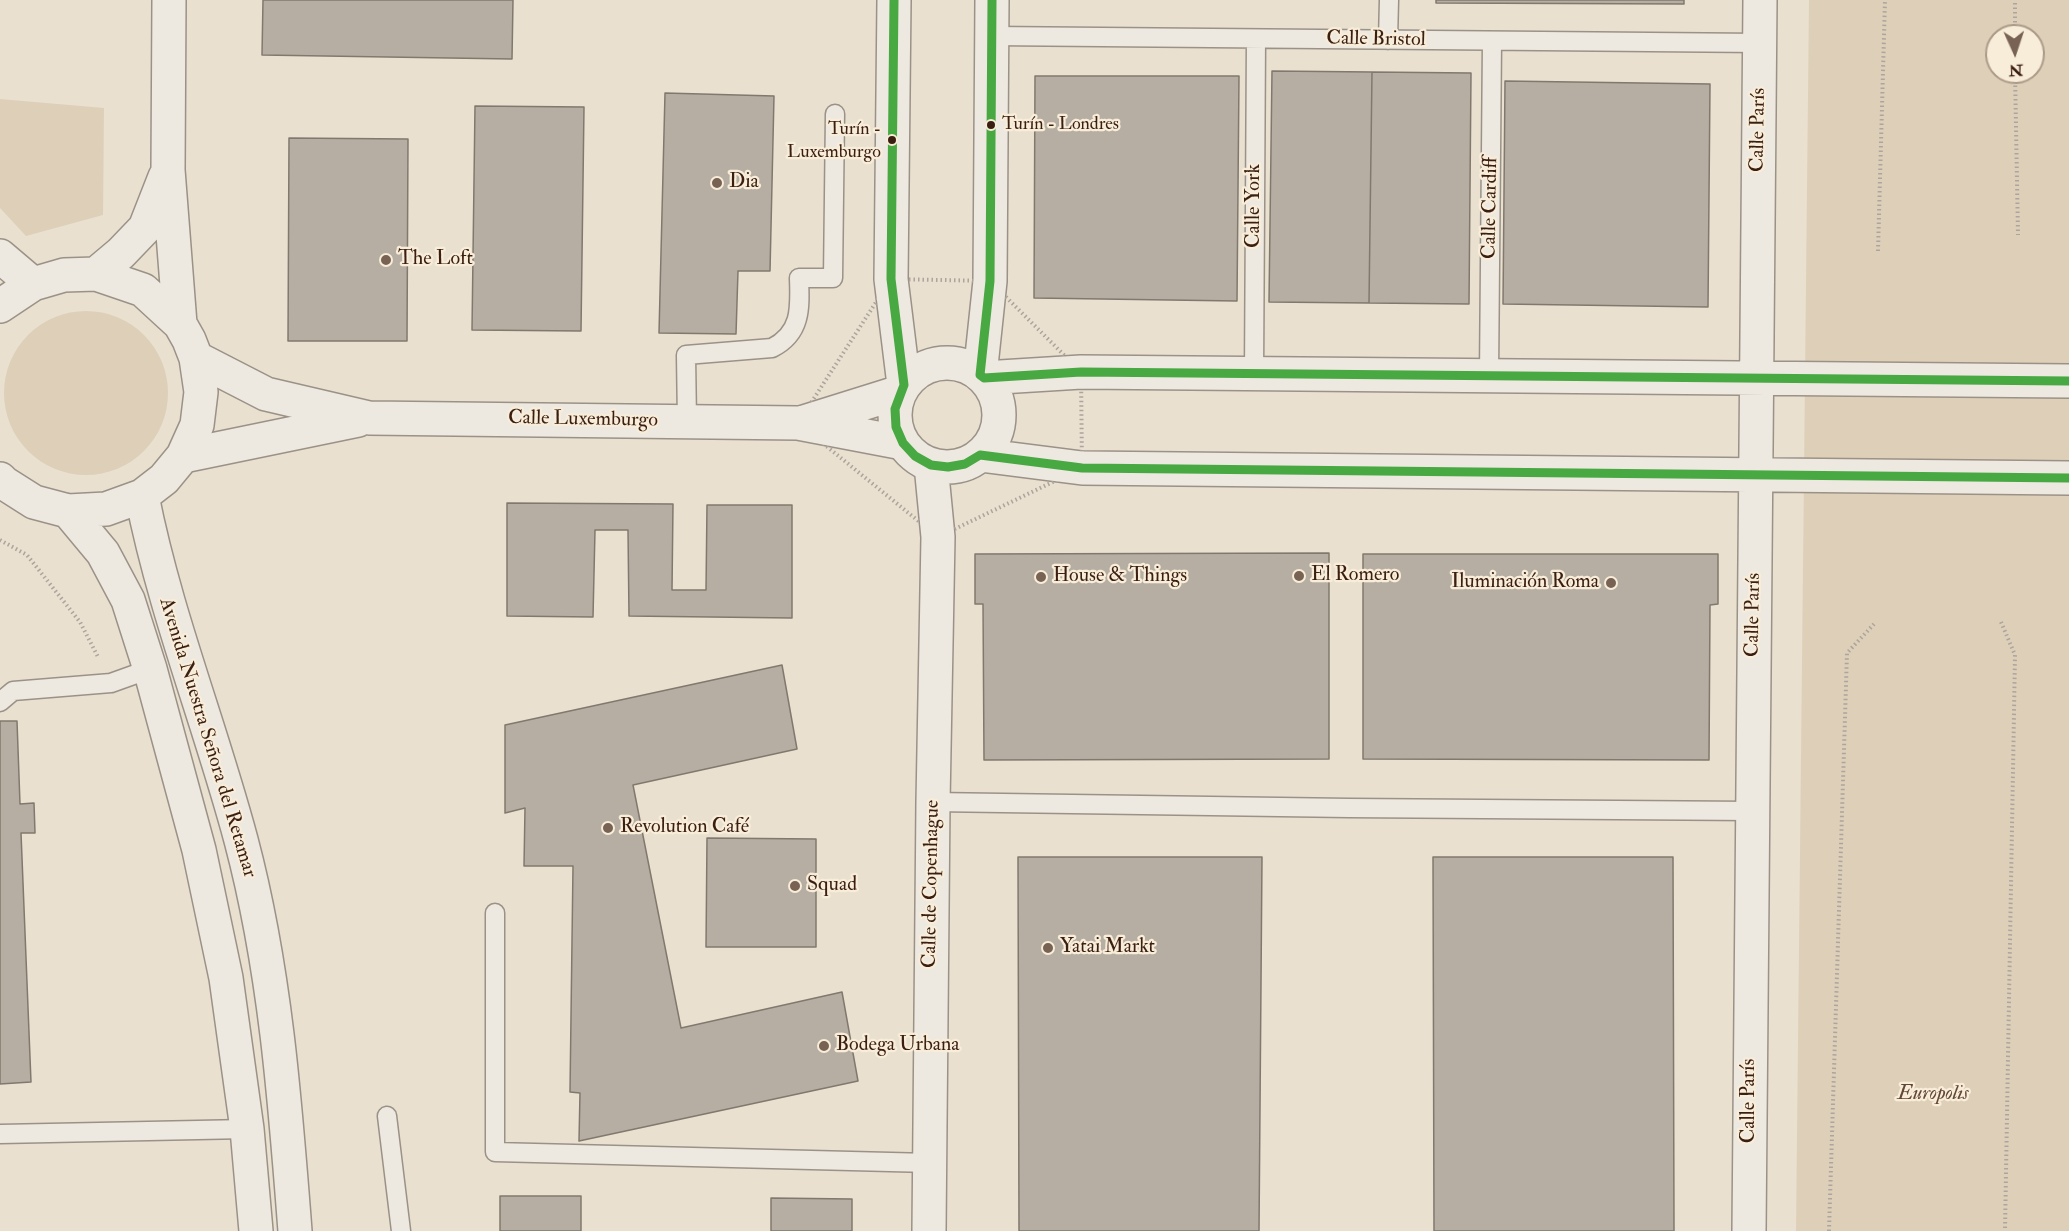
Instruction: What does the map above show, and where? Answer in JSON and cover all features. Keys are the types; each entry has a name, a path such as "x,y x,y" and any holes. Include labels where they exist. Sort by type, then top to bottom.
{"street":[{"path":"169,0 168,170 180,324"},
{"path":"894,0 891,279 902,389"},
{"path":"982,376 990,280 992,0"},
{"name":"Calle París","path":"1749,1231 1760,0"},
{"path":"96,274 121,253 145,228 168,170"},
{"path":"0,256 33,284"},
{"path":"0,306 33,284 64,275 96,274 143,290 180,324 196,358 201,392 197,425 183,456 164,478 142,496 106,509 68,511 34,502 0,479"},
{"name":"Calle Luxemburgo","path":"196,358 266,394 369,418"},
{"path":"972,459 993,438 999,417 995,396 982,376 965,366 948,363 931,365 916,373 902,389 895,409 896,427 903,444 915,456 931,465 948,467 972,459 1082,468 2069,477"},
{"path":"982,376 1081,372 2069,381"},
{"name":"Calle Luxemburgo","path":"798,423 902,389"},
{"name":"Calle Luxemburgo","path":"183,456 369,418 798,423 903,444"},
{"name":"Calle de Copenhague","path":"938,537 972,459"},
{"name":"Calle de Copenhague","path":"929,1231 938,537 931,465"},
{"name":"Avenida Nuestra Señora del Retamar","path":"142,496 163,589 241,841 270,975 287,1125 295,1231"},
{"name":"Avenida Nuestra Señora del Retamar","path":"68,511 102,553 128,600 150,669 199,850 224,966 247,1129 256,1231"}],"lane":[{"path":"1388,40 1389,0"},
{"name":"Calle Bristol","path":"992,36 1760,43"},
{"name":"Calle York","path":"1254,373 1256,39"},
{"name":"Calle Cardiff","path":"1489,375 1492,41"},
{"path":"687,422 686,355 772,348 784,342 791,334 798,318 799,278 833,278 835,114"},
{"path":"0,702 13,691 111,682 150,669"},
{"path":"933,802 1751,811"},
{"path":"495,913 495,1152 930,1163"},
{"path":"387,1116 401,1231"},
{"path":"0,1134 247,1129"}],"path":[{"path":"1878,250 1884,0"},
{"path":"2015,0 2015,24"},
{"path":"2015,84 2018,235"},
{"path":"891,279 990,280 1081,372 1082,468 938,537 798,423 891,279"},
{"path":"0,540 27,555 81,622 111,682"},
{"path":"2001,622 2015,655 2005,1231"},
{"path":"1829,1231 1847,653 1874,624"}],"green space":[{"name":"Europolis","path":"1809,0 2069,0 2069,1231 1796,1231"},
{"path":"0,99 104,108 103,215 26,236 0,208"},
{"path":"86,311 117,318 144,335 161,362 168,393 161,424 144,451 117,468 86,475 55,468 28,451 11,424 4,393 11,362 28,335 55,318"}],"building":[{"path":"263,0 513,0 512,59 262,55"},
{"path":"1436,0 1684,0 1684,4 1436,3"},
{"path":"1272,71 1372,72 1369,303 1269,302"},
{"path":"1372,72 1471,73 1469,304 1369,303"},
{"path":"1035,76 1239,76 1237,301 1034,298"},
{"path":"1505,81 1710,84 1708,307 1503,304"},
{"name":"Dia","path":"665,93 774,96 770,271 738,271 736,334 659,333"},
{"path":"475,106 584,107 581,331 472,330"},
{"path":"289,138 408,139 407,341 288,341"},
{"path":"507,503 673,504 672,590 706,590 707,505 792,505 792,618 629,616 628,530 595,530 593,617 507,616"},
{"path":"1329,553 1329,759 984,760 983,604 975,604 975,554"},
{"path":"1363,554 1718,554 1718,604 1710,605 1709,760 1363,759"},
{"path":"782,665 797,749 633,785 681,1028 842,992 858,1081 579,1141 580,1093 570,1092 573,866 524,866 525,808 505,813 505,725"},
{"path":"0,721 17,721 20,804 34,803 35,833 21,833 31,1082 0,1084"},
{"path":"707,838 816,839 816,947 706,947"},
{"path":"1018,857 1262,857 1259,1231 1019,1231"},
{"path":"1433,857 1673,857 1674,1231 1434,1231"},
{"path":"500,1196 581,1196 581,1231 500,1231"},
{"path":"771,1198 852,1199 852,1231 771,1231"}],"transit line":[{"path":"894,0 891,279 904,385 895,409 896,427 903,443 915,456 931,465 948,467 965,464 980,455 1082,468 2069,478"},
{"path":"992,0 990,281 980,375 984,378 1081,372 2069,381"}],"place":[{"name":"Turín - Londres","path":"991,125"},
{"name":"Turín - Luxemburgo","path":"892,140"},
{"name":"Dia","path":"717,183"},
{"name":"The Loft","path":"386,260"},
{"name":"El Romero","path":"1299,576"},
{"name":"House & Things","path":"1041,577"},
{"name":"Iluminación Roma","path":"1611,583"},
{"name":"Revolution Café","path":"608,828"},
{"name":"Squad","path":"795,886"},
{"name":"Yatai Markt","path":"1048,948"},
{"name":"Bodega Urbana","path":"824,1046"}]}
